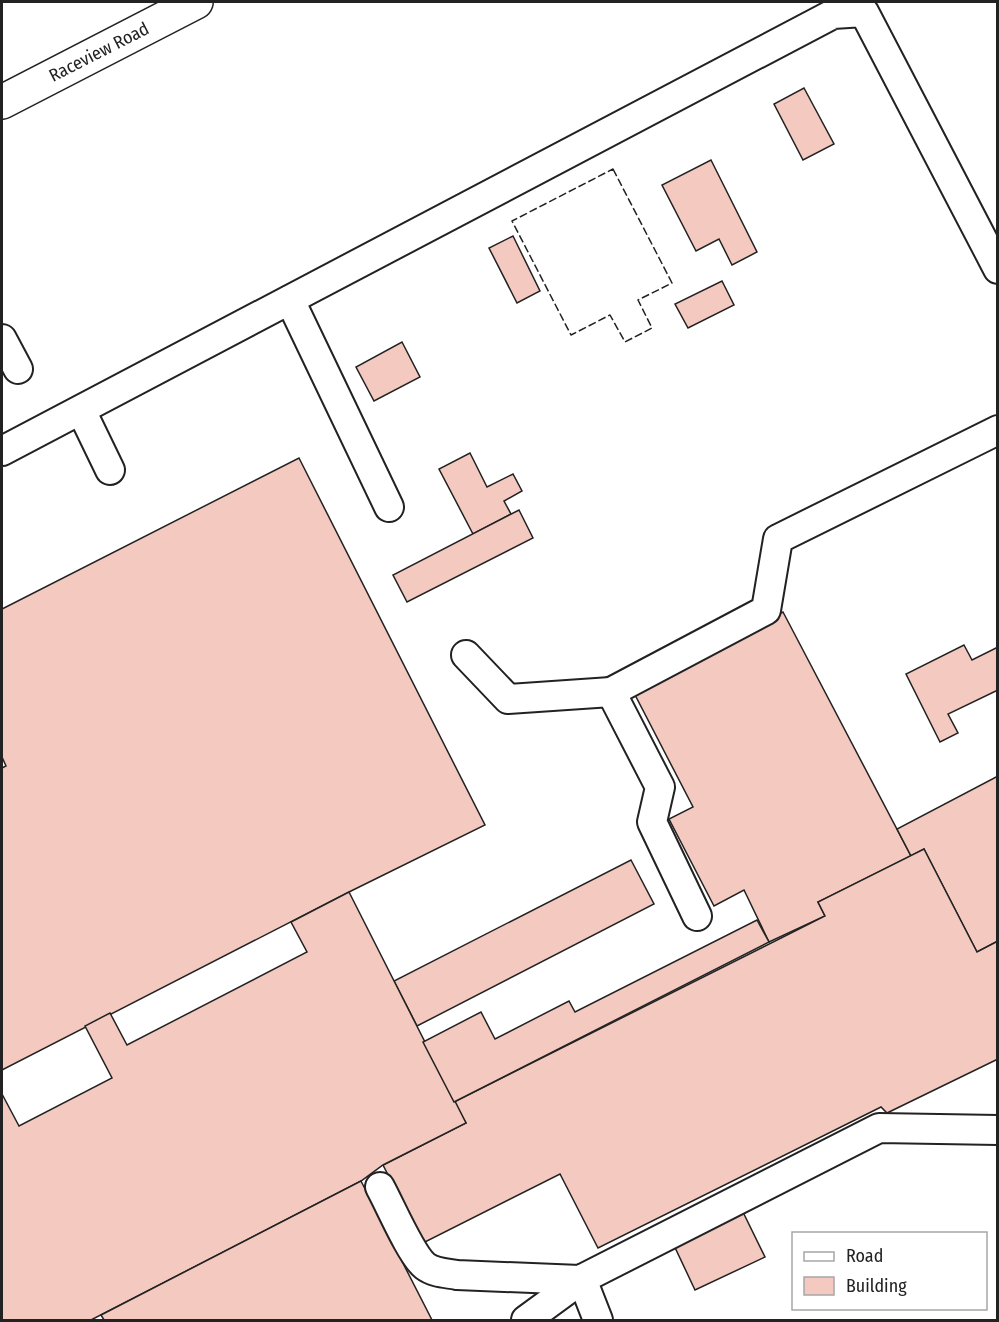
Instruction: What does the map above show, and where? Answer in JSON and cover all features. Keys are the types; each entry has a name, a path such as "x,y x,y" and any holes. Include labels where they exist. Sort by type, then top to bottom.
{"main road":[{"name":"Raceview Road","path":"2,102 196,2"}],"lane":[{"path":"2,451 833,14 864,12 998,269"},
{"path":"290,300 389,507"},
{"path":"2,339 18,369"},
{"path":"81,410 110,470"},
{"path":"466,655 508,699 611,692 766,610 777,539 998,430"},
{"path":"611,692 660,787 652,822 697,916"},
{"path":"526,1320 581,1280 879,1128 998,1130"},
{"path":"380,1187 417,1256 426,1267 438,1272 458,1275 581,1280"},
{"path":"581,1280 598,1320"}],"building":[{"path":"804,88 834,144 803,160 774,104"},
{"path":"711,160 757,252 732,265 719,239 696,251 662,185"},
{"path":"513,236 540,291 517,303 489,248"},
{"path":"722,281 734,305 688,328 675,304"},
{"path":"402,342 420,377 374,401 356,367"},
{"path":"470,453 487,487 513,474 522,491 504,501 511,514 473,534 439,469"},
{"path":"299,458 485,825 2,1070 2,768 6,766 2,757 2,609"},
{"path":"519,510 533,538 407,602 393,575"},
{"path":"783,612 911,856 818,902 825,916 769,942 744,890 714,906 669,819 693,807 632,689"},
{"path":"964,645 972,660 998,647 998,690 948,714 958,733 940,742 906,674"},
{"path":"998,776 998,941 977,952 924,849 911,856 897,829"},
{"path":"924,849 977,952 998,941 998,1059 887,1113 881,1107 598,1248 560,1174 423,1243 383,1165 466,1123 454,1102 825,916 818,902"},
{"path":"631,860 654,904 417,1026 394,981"},
{"path":"349,892 466,1123 383,1165 361,1181 91,1320 2,1320 2,1094 19,1126 112,1078 85,1026 110,1013 127,1045 307,952 291,922"},
{"path":"757,920 769,942 454,1102 423,1042 481,1012 495,1039 569,1001 575,1012"},
{"path":"361,1181 432,1320 104,1320 101,1315"},
{"path":"740,1206 765,1257 695,1290 671,1239"}],"fence":[{"path":"613,169 672,283 638,300 652,328 625,342 610,315 571,335 512,221 613,169"}]}
